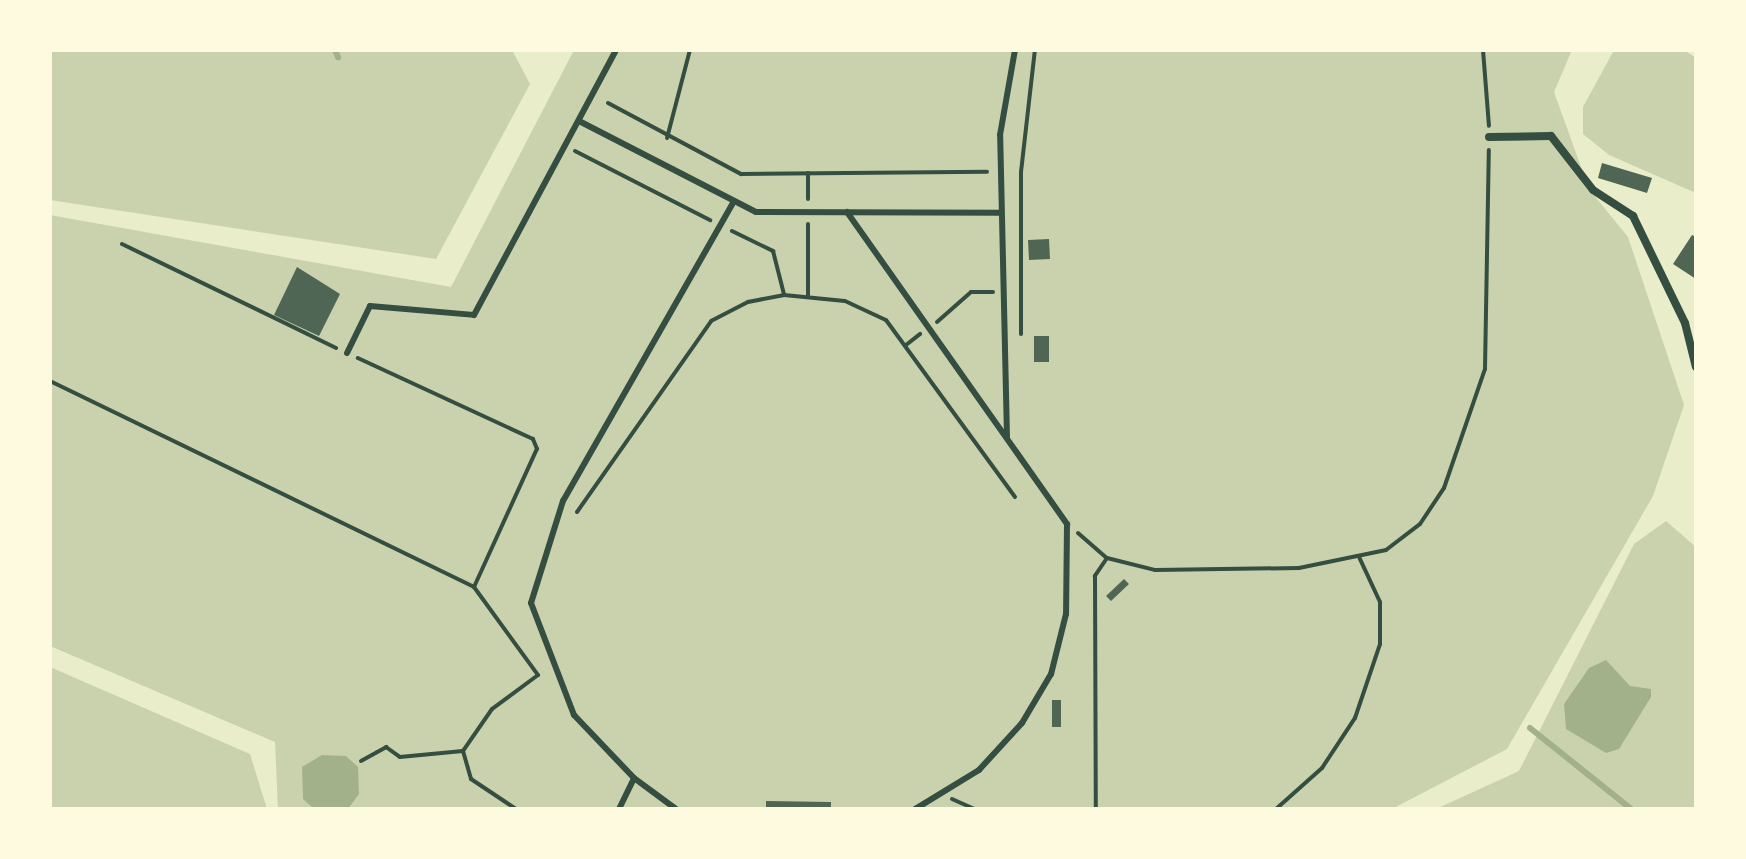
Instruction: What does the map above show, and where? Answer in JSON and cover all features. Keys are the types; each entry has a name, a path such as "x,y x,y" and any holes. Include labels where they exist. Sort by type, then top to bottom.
{"street":[{"path":"1489,137 1551,136 1593,190 1633,216 1685,323 1696,367"},
{"path":"1685,323 1696,324"}],"lane":[{"path":"347,353 370,306 474,315 616,50"},
{"path":"1007,438 1001,172 1015,50"},
{"path":"579,121 756,212 1001,213"},
{"path":"676,809 634,778 574,715 531,603 563,501 734,201"},
{"path":"847,212 1067,524 1066,614 1051,674 1013,732 943,794 915,809"},
{"path":"619,809 634,778"}],"path":[{"path":"667,138 690,50"},
{"path":"1021,334 1021,172 1035,50"},
{"path":"1067,524 1107,558 1155,570 1299,568 1386,550 1420,524 1477,409 1485,369 1489,137 1483,50"},
{"path":"608,103 667,138 741,174 1021,172"},
{"path":"566,147 773,251 784,295"},
{"path":"808,173 808,295"},
{"path":"122,244 533,439 537,449 474,587"},
{"path":"906,345 971,292 1021,292"},
{"path":"577,512 711,321 748,302 784,295 845,301 886,320 1015,497"},
{"path":"50,381 474,587 538,675 492,709 463,751 400,757 386,747 361,761"},
{"path":"1276,809 1322,768 1355,718 1380,644 1380,602 1359,557"},
{"path":"1096,809 1095,576 1107,558"},
{"path":"463,751 471,779 516,809"},
{"path":"943,794 974,809"},
{"path":"958,801 961,809"}],"shaded area":[{"path":"50,50 512,50 530,84 436,259 50,200"},
{"path":"574,50 1572,50 1554,92 1589,189 1628,237 1684,405 1653,496 1507,749 1392,809 278,809 275,742 50,646 50,215 451,287"},
{"path":"1614,50 1684,50 1696,58 1696,193 1609,155 1583,134 1583,107"},
{"path":"1666,521 1696,547 1696,809 1436,809 1519,771 1634,544"},
{"path":"1606,660 1630,686 1651,689 1651,697 1619,749 1606,753 1566,729 1564,704 1589,668"},
{"path":"50,667 250,754 267,809 50,809"},
{"path":"322,755 346,756 358,767 359,794 348,809 314,809 303,799 302,767"}],"building":[{"path":"1602,163 1652,178 1647,193 1598,178"},
{"path":"1692,235 1696,237 1696,279 1673,264"},
{"path":"1049,239 1050,259 1029,260 1028,240"},
{"path":"297,267 340,294 319,336 274,315"},
{"path":"1034,336 1049,336 1049,362 1034,362"},
{"path":"1124,579 1129,584 1111,601 1106,596"},
{"path":"1052,700 1061,700 1061,727 1052,727"},
{"path":"766,801 831,802 831,809 766,809"}],"waterway":[{"path":"335,50 338,57"},
{"path":"1530,728 1631,809"}]}
